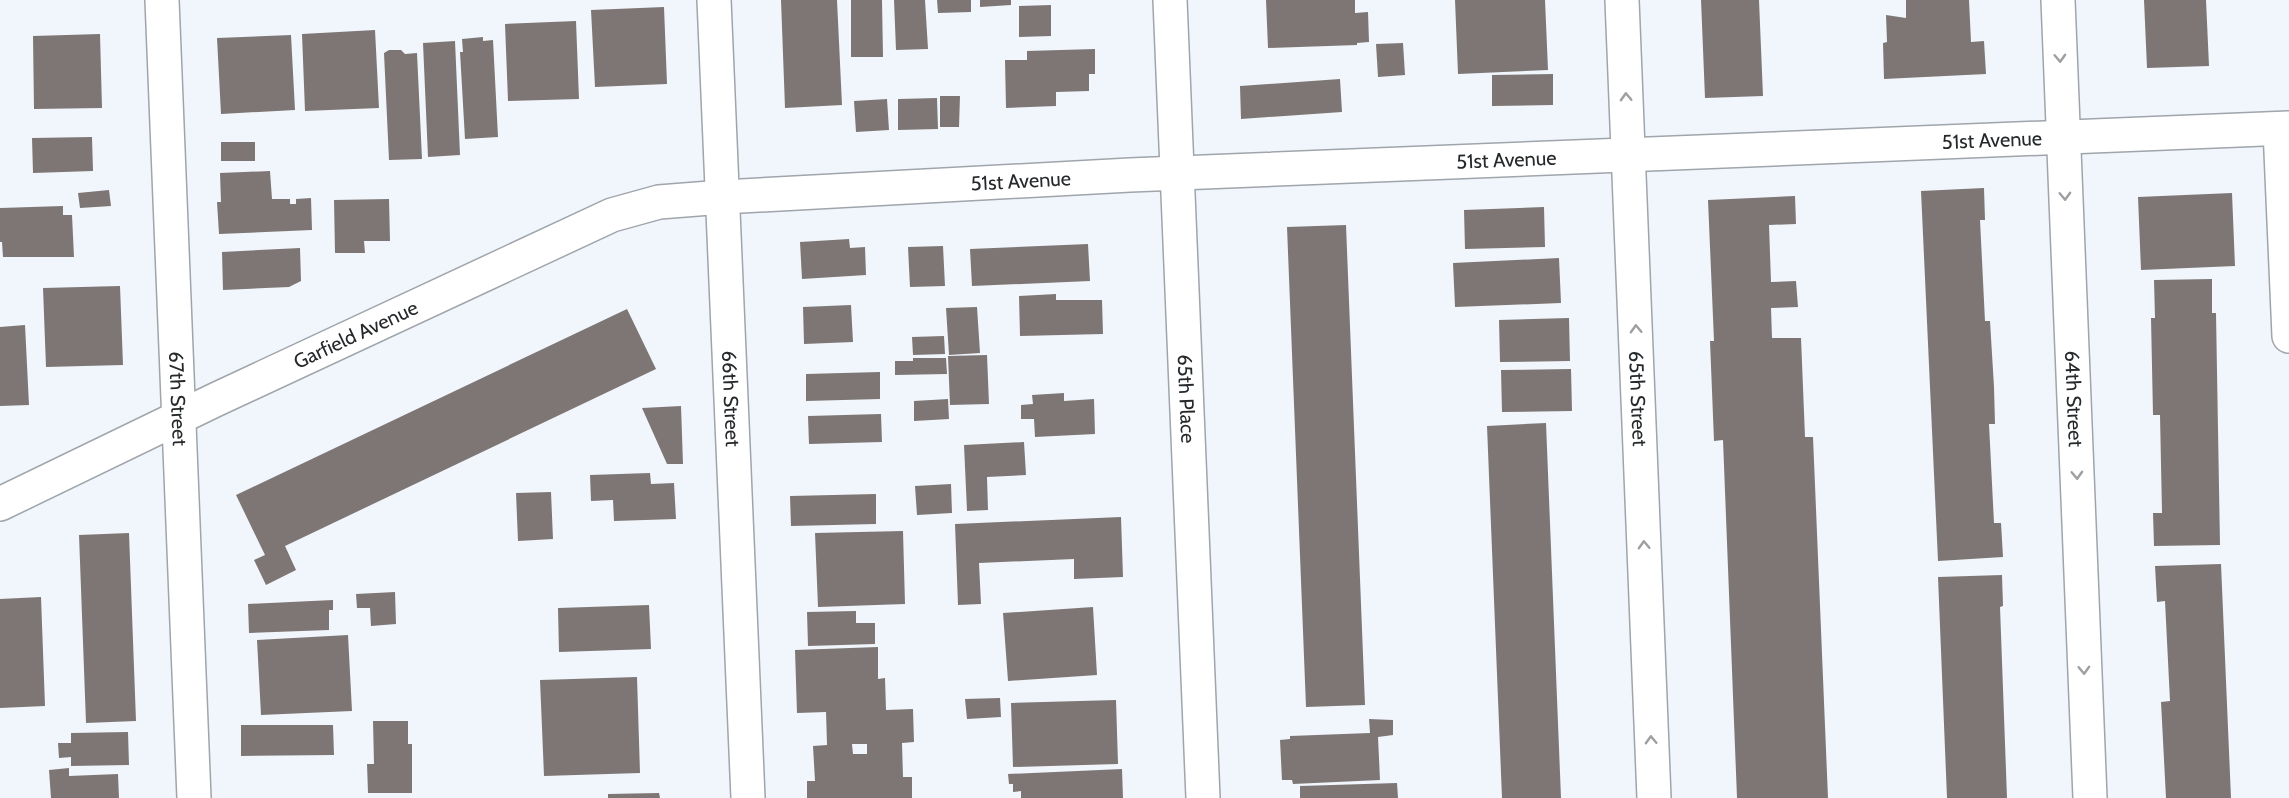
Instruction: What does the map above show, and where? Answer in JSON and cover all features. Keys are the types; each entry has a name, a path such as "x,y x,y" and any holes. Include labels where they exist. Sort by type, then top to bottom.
{"street":[{"name":"67th Street","path":"162,0 194,798"},
{"name":"66th Street","path":"714,0 748,798"},
{"name":"65th Place","path":"1170,0 1203,798"},
{"name":"65th Street","path":"1622,0 1653,798"},
{"name":"64th Street","path":"2058,0 2090,798"},
{"name":"51st Avenue","path":"723,196 1176,174 2284,128"},
{"path":"2284,128 2289,336"},
{"name":"Garfield Avenue","path":"0,504 179,417 612,215 659,202 723,196"}],"building":[{"path":"781,0 837,0 842,105 785,108"},
{"path":"851,0 882,0 883,57 851,57"},
{"path":"894,0 925,0 928,49 896,50"},
{"path":"937,0 971,0 971,12 938,13"},
{"path":"980,0 1011,0 1011,5 980,7"},
{"path":"1266,0 1355,0 1355,13 1368,12 1369,42 1357,43 1357,45 1268,48"},
{"path":"1455,0 1545,0 1548,70 1458,74"},
{"path":"1701,0 1759,0 1763,96 1705,98"},
{"path":"1906,0 1969,0 1971,42 1984,41 1986,74 1884,79 1883,43 1887,42 1886,15 1906,18"},
{"path":"2144,0 2206,0 2209,66 2147,68"},
{"path":"1051,5 1051,36 1019,37 1019,6"},
{"path":"664,7 667,84 595,87 591,10"},
{"path":"576,21 579,99 508,101 505,24"},
{"path":"375,30 379,108 305,111 302,34"},
{"path":"100,34 102,108 34,109 33,36"},
{"path":"291,35 295,110 221,114 217,38"},
{"path":"483,37 483,41 493,40 498,137 465,139 460,52 463,52 462,39"},
{"path":"455,41 460,155 428,157 423,43"},
{"path":"1403,43 1405,75 1378,77 1376,44"},
{"path":"1095,49 1095,74 1089,74 1089,91 1056,92 1056,106 1006,108 1005,60 1027,60 1027,51"},
{"path":"389,50 401,50 405,54 417,53 422,159 389,160 384,53"},
{"path":"1553,74 1553,105 1492,106 1492,75"},
{"path":"1340,79 1342,112 1241,119 1240,86"},
{"path":"940,96 960,96 959,127 940,127"},
{"path":"937,98 938,129 898,130 898,99"},
{"path":"887,99 889,130 856,132 854,101"},
{"path":"92,137 93,171 33,173 32,138"},
{"path":"221,142 255,142 255,161 221,161"},
{"path":"270,171 272,199 290,199 290,204 296,204 296,199 311,198 312,230 219,234 217,202 221,202 220,173"},
{"path":"1984,188 1985,220 1980,220 1985,321 1990,321 1994,387 1995,424 1989,424 1994,523 2001,523 2003,557 1938,561 1921,191"},
{"path":"109,190 111,206 80,208 78,193"},
{"path":"2232,193 2235,266 2141,270 2138,197"},
{"path":"1795,196 1796,224 1769,225 1771,282 1796,281 1798,307 1771,308 1772,338 1801,338 1805,437 1813,437 1828,798 1737,798 1723,440 1714,441 1710,341 1714,341 1708,200"},
{"path":"389,199 390,241 364,241 365,253 335,253 334,200"},
{"path":"63,206 63,215 72,215 74,257 3,257 2,242 0,242 0,208"},
{"path":"1544,207 1545,247 1465,249 1464,210"},
{"path":"1346,225 1365,705 1306,707 1287,227"},
{"path":"849,239 850,248 865,247 866,275 802,279 800,242"},
{"path":"1088,244 1090,281 972,286 970,249"},
{"path":"943,246 945,286 910,287 908,247"},
{"path":"300,248 301,281 289,287 223,290 222,252"},
{"path":"1559,258 1561,303 1455,307 1453,263"},
{"path":"2212,279 2212,313 2216,313 2220,545 2154,546 2153,513 2162,513 2160,415 2153,415 2151,318 2155,318 2154,280"},
{"path":"120,286 123,365 46,367 43,288"},
{"path":"1056,294 1056,300 1102,300 1103,334 1020,336 1019,296"},
{"path":"851,305 853,342 804,344 803,307"},
{"path":"977,307 980,353 949,355 946,308"},
{"path":"627,309 656,369 285,546 296,570 266,585 254,560 265,555 236,495"},
{"path":"1569,318 1570,361 1500,362 1499,320"},
{"path":"25,325 29,405 0,406 0,327"},
{"path":"944,336 945,354 913,355 912,337"},
{"path":"987,355 989,404 950,405 948,356"},
{"path":"913,358 946,358 947,374 895,375 895,361 913,361"},
{"path":"1571,369 1572,411 1502,412 1501,370"},
{"path":"880,372 880,399 806,401 806,374"},
{"path":"1064,393 1064,401 1094,399 1095,434 1035,437 1034,419 1021,419 1021,405 1033,404 1032,395"},
{"path":"948,399 949,419 914,421 914,401"},
{"path":"681,406 683,464 667,464 642,408"},
{"path":"881,414 882,442 809,444 808,416"},
{"path":"1546,423 1561,798 1502,798 1487,426"},
{"path":"1024,442 1026,475 987,477 988,510 967,511 964,445"},
{"path":"650,473 651,484 674,483 676,519 614,521 613,500 591,501 590,475"},
{"path":"951,484 952,513 917,515 915,486"},
{"path":"551,492 553,539 518,541 516,493"},
{"path":"876,494 876,524 791,526 790,496"},
{"path":"1121,517 1123,577 1074,579 1074,559 979,563 981,604 958,605 955,524"},
{"path":"903,531 905,604 818,607 815,533"},
{"path":"129,533 136,721 86,723 79,535"},
{"path":"2221,564 2231,798 2166,798 2161,702 2170,701 2165,601 2157,602 2155,566"},
{"path":"2002,575 2003,606 2000,607 2007,798 1947,798 1938,577"},
{"path":"395,592 396,624 371,626 370,608 357,608 356,594"},
{"path":"41,597 45,706 0,708 0,599"},
{"path":"333,600 333,610 329,610 329,630 249,633 248,604"},
{"path":"649,605 651,649 559,652 558,608"},
{"path":"1093,607 1097,675 1008,681 1003,613"},
{"path":"856,611 856,623 875,623 875,644 808,646 807,612"},
{"path":"348,635 352,711 261,715 257,640"},
{"path":"878,647 878,679 885,678 886,710 913,709 914,742 902,743 903,777 912,777 912,798 807,798 807,781 815,781 813,746 827,745 826,712 797,713 795,650","holes":["852,744 867,744 867,754 853,754"]},
{"path":"637,677 640,773 544,776 540,680"},
{"path":"1000,698 1001,717 967,719 965,699"},
{"path":"1116,700 1118,764 1013,767 1011,703"},
{"path":"1369,719 1393,720 1393,735 1378,737 1380,780 1293,784 1292,780 1282,780 1280,740 1290,739 1290,736 1370,733"},
{"path":"373,721 408,721 408,744 412,744 412,793 368,793 367,764 374,764"},
{"path":"241,725 333,725 334,755 241,756"},
{"path":"128,732 129,765 71,766 71,757 59,758 58,743 71,743 71,733"},
{"path":"69,768 69,776 118,774 119,798 51,798 49,770"},
{"path":"1122,769 1123,798 1021,798 1021,791 1013,792 1013,784 1009,784 1008,774"},
{"path":"1397,783 1398,798 1300,798 1300,786"},
{"path":"659,793 660,798 608,798 608,794"}]}
